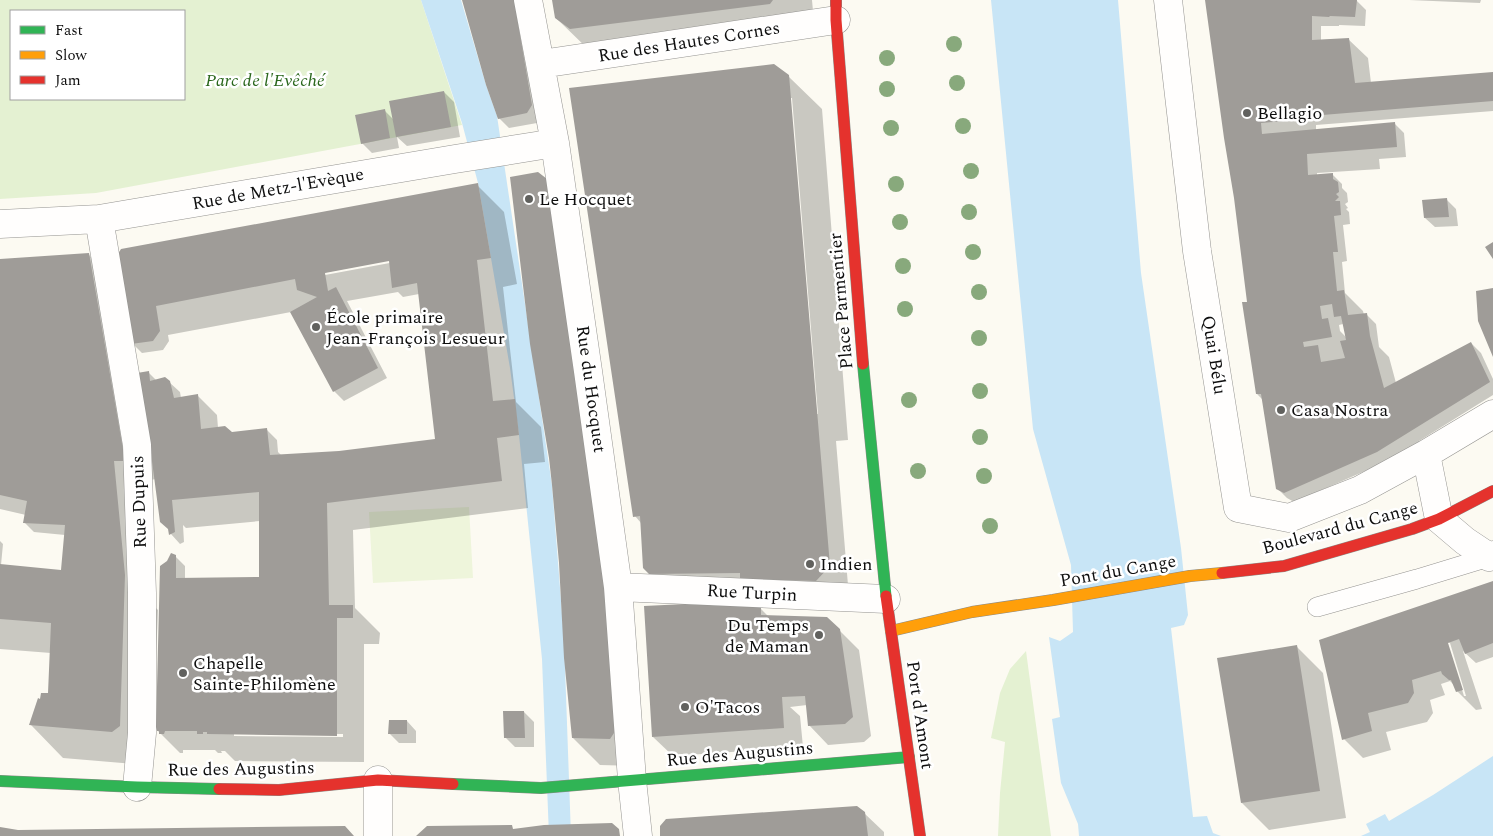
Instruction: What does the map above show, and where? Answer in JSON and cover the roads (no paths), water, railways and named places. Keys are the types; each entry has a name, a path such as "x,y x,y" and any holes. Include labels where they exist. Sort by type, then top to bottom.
{"street":[{"name":"Rue du Hocquet","path":"528,0 555,144 618,587 638,836"},
{"name":"Quai Bélu","path":"1168,0 1197,251 1238,508 1289,518 1360,490 1426,454"},
{"name":"Rue des Hautes Cornes","path":"541,64 836,10"},
{"name":"Place Parmentier","path":"836,10 860,329 886,598"},
{"name":"Rue de Metz-l'Evèque","path":"0,224 99,219 555,144"},
{"name":"Rue Dupuis","path":"99,219 137,445 142,593 142,733 137,787"},
{"path":"1491,556 1466,541 1439,519 1426,454 1493,414"},
{"name":"Boulevard du Cange","path":"1190,576 1284,566 1412,529 1439,519 1493,491"},
{"name":"Pont du Cange","path":"891,631 972,612 1190,576"},
{"name":"Rue Turpin","path":"618,587 886,598"},
{"name":"Port d'Amont","path":"886,598 920,836"},
{"name":"Rue des Augustins","path":"0,781 137,787 279,790 378,780 541,788 909,758"},
{"path":"378,780 378,836"}],"lane":[{"path":"1317,606 1417,579 1491,556"}],"water":[{"path":"421,0 461,0 497,116 552,485 564,639 571,836 549,836 542,659 519,435 510,368 478,183 462,123"},
{"path":"991,0 1118,0 1141,273 1181,548 1188,615 1184,625 1171,628 1193,817 1207,816 1213,833 1221,836 1079,836 1078,824 1061,783 1052,719 1060,717 1049,637 1060,641 1073,632 1071,565 1033,429"},
{"path":"1493,756 1493,836 1361,836 1370,832 1366,824 1385,814 1389,821"}],"place":[{"name":"Bellagio","path":"1247,113"},
{"name":"Le Hocquet","path":"529,199"},
{"name":"École primaire Jean-François Lesueur","path":"316,327"},
{"name":"Casa Nostra","path":"1281,410"},
{"name":"Indien","path":"810,564"},
{"name":"Du Temps de Maman","path":"819,635"},
{"name":"Chapelle Sainte-Philomène","path":"183,673"},
{"name":"O'Tacos","path":"685,707"}],"park label":[{"name":"Parc de l'Evêché","path":"265,80"}]}
